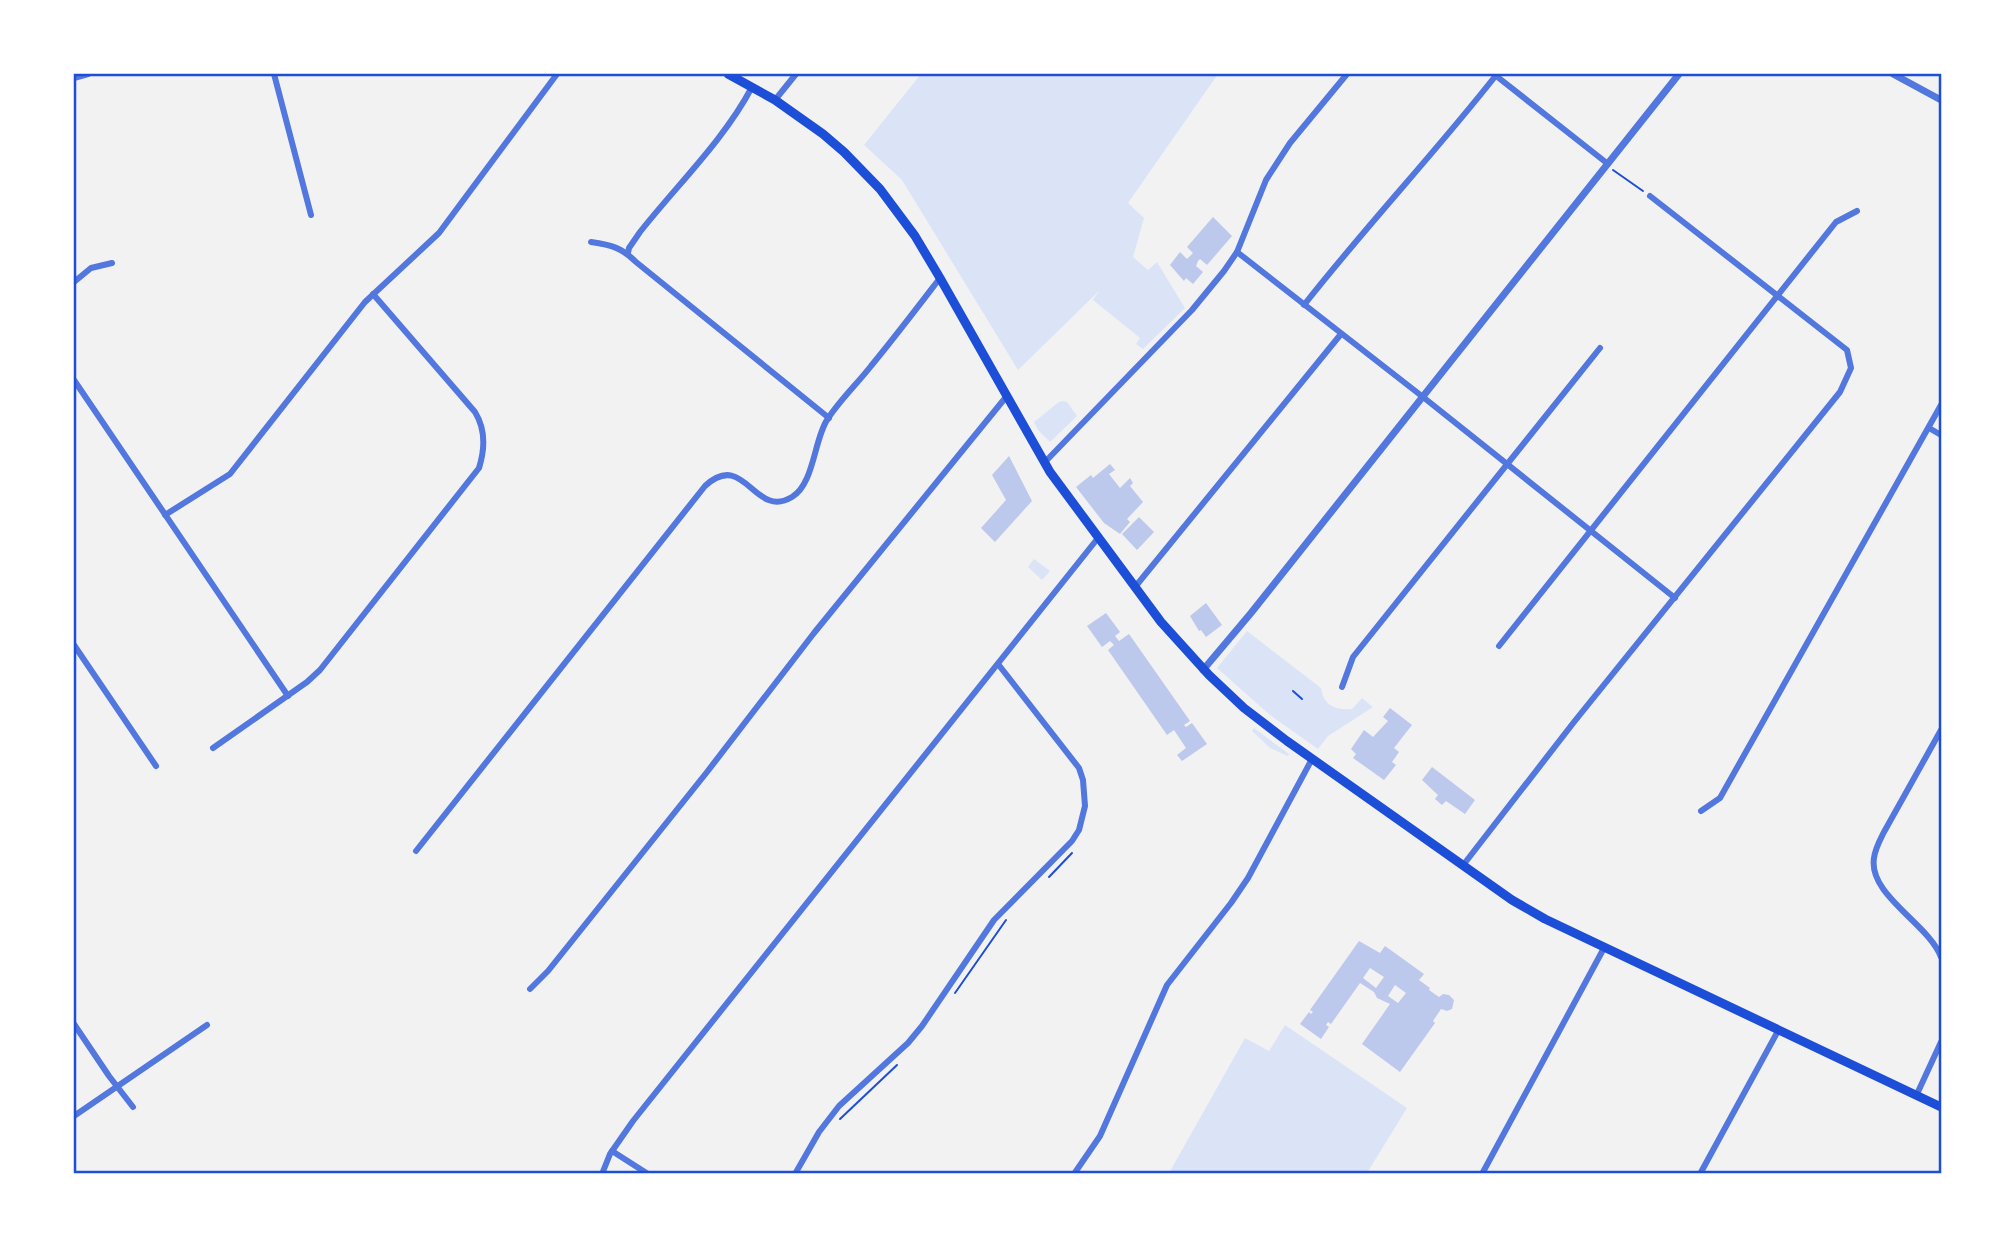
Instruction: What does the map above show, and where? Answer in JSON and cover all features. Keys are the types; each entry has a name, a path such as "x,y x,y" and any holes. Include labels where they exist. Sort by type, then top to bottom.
{"main road":[{"path":"728,74 775,100 844,152 880,189 915,236 1044,463 1135,587 1203,670 1244,708 1512,900 1545,919 1941,1107"}],"street":[{"path":"74,78 88,74"},
{"path":"274,74 312,215"},
{"path":"165,515 230,474 373,294 439,233 557,74"},
{"path":"775,100 796,74"},
{"path":"1044,463 1192,310 1237,252 1266,180 1290,143 1347,74"},
{"path":"1304,305 1341,257 1432,155 1495,74 1610,167"},
{"path":"1203,670 1610,167 1679,74"},
{"path":"1894,74 1941,100"},
{"path":"628,253 640,232 718,138 752,87"},
{"path":"1464,864 1574,722 1840,392 1849,374 1850,360 1847,350 1650,196"},
{"path":"1499,646 1836,222 1857,211"},
{"path":"591,242 609,244 628,253 829,418"},
{"path":"1237,252 1675,598"},
{"path":"74,282 92,268 113,263"},
{"path":"416,851 713,478 725,473 733,475 765,499 778,502 790,498 803,484 829,418 940,278"},
{"path":"213,748 288,696 320,670 479,468 483,456 482,430 475,412 373,294"},
{"path":"1135,587 1341,334"},
{"path":"1342,687 1353,657 1600,348"},
{"path":"74,380 288,696"},
{"path":"530,989 548,971 814,633 1006,397"},
{"path":"1701,811 1720,798 1941,405"},
{"path":"1928,428 1941,435"},
{"path":"602,1174 612,1151 633,1121 1098,538"},
{"path":"74,645 156,766"},
{"path":"794,1174 819,1132 839,1106 908,1043 940,1001 994,920 1064,851 1079,831 1086,806 1079,768 998,664"},
{"path":"1941,730 1877,846 1874,865 1882,889 1929,936 1941,957"},
{"path":"1074,1174 1100,1136 1167,985 1248,878 1312,759"},
{"path":"1482,1174 1604,948"},
{"path":"74,1024 133,1107"},
{"path":"74,1116 207,1025"},
{"path":"1700,1174 1778,1031"},
{"path":"1917,1094 1941,1042"},
{"path":"612,1151 648,1174"}],"path":[{"path":"1610,167 1650,196"},
{"path":"1293,691 1302,699"},
{"path":"1047,878 1073,852"},
{"path":"952,997 1011,913"},
{"path":"837,1122 898,1064"}],"shaded area":[{"path":"921,74 1218,74 1128,203 1144,218 1133,257 1148,270 1157,262 1185,308 1143,349 1136,344 1140,338 1093,300 1099,291 1018,370 902,180 864,145"},
{"path":"1063,401 1067,402 1077,416 1050,442 1034,422"},
{"path":"1034,559 1050,571 1042,580 1028,567"},
{"path":"1247,631 1321,688 1331,706 1352,709 1362,698 1373,707 1328,736 1318,749 1270,715 1217,668"},
{"path":"1254,728 1289,754 1288,756 1270,748 1252,731"},
{"path":"1285,1025 1407,1108 1367,1173 1169,1173 1245,1038 1269,1051"}],"building":[{"path":"1213,217 1232,236 1207,265 1200,259 1198,261 1196,266 1203,272 1193,284 1186,278 1184,281 1170,265 1180,252 1187,259 1193,253 1187,247"},
{"path":"1009,456 1032,501 995,542 981,528 1006,500 992,475"},
{"path":"1110,464 1115,470 1109,474 1120,488 1130,478 1133,483 1130,486 1143,502 1127,519 1130,522 1120,534 1104,523 1076,487"},
{"path":"1139,517 1154,532 1137,550 1122,534"},
{"path":"1206,603 1222,625 1206,637 1190,616"},
{"path":"1106,613 1120,632 1115,636 1119,641 1129,634 1190,721 1184,725 1186,727 1192,723 1207,744 1182,761 1177,755 1186,748 1174,730 1167,735 1108,650 1114,645 1110,641 1102,647 1087,626"},
{"path":"1390,708 1412,725 1394,748 1399,752 1392,762 1396,765 1384,780 1353,758 1356,754 1351,749 1364,730 1373,737 1388,721 1383,717"},
{"path":"1432,767 1475,800 1465,814 1446,801 1442,805 1435,799 1438,795 1422,780"},
{"path":"1359,941 1380,953 1385,946 1424,974 1419,980 1430,988 1429,990 1439,997 1443,994 1449,995 1454,1000 1452,1009 1441,1009 1433,1021 1435,1023 1400,1072 1362,1044 1390,1004 1377,998 1374,992 1360,983 1331,1024 1328,1022 1326,1025 1329,1027 1321,1039 1300,1024 1309,1012 1313,1012 1310,1010","holes":["1370,968 1384,977 1376,988 1363,978","1395,985 1406,993 1398,1003 1388,996"]}]}
